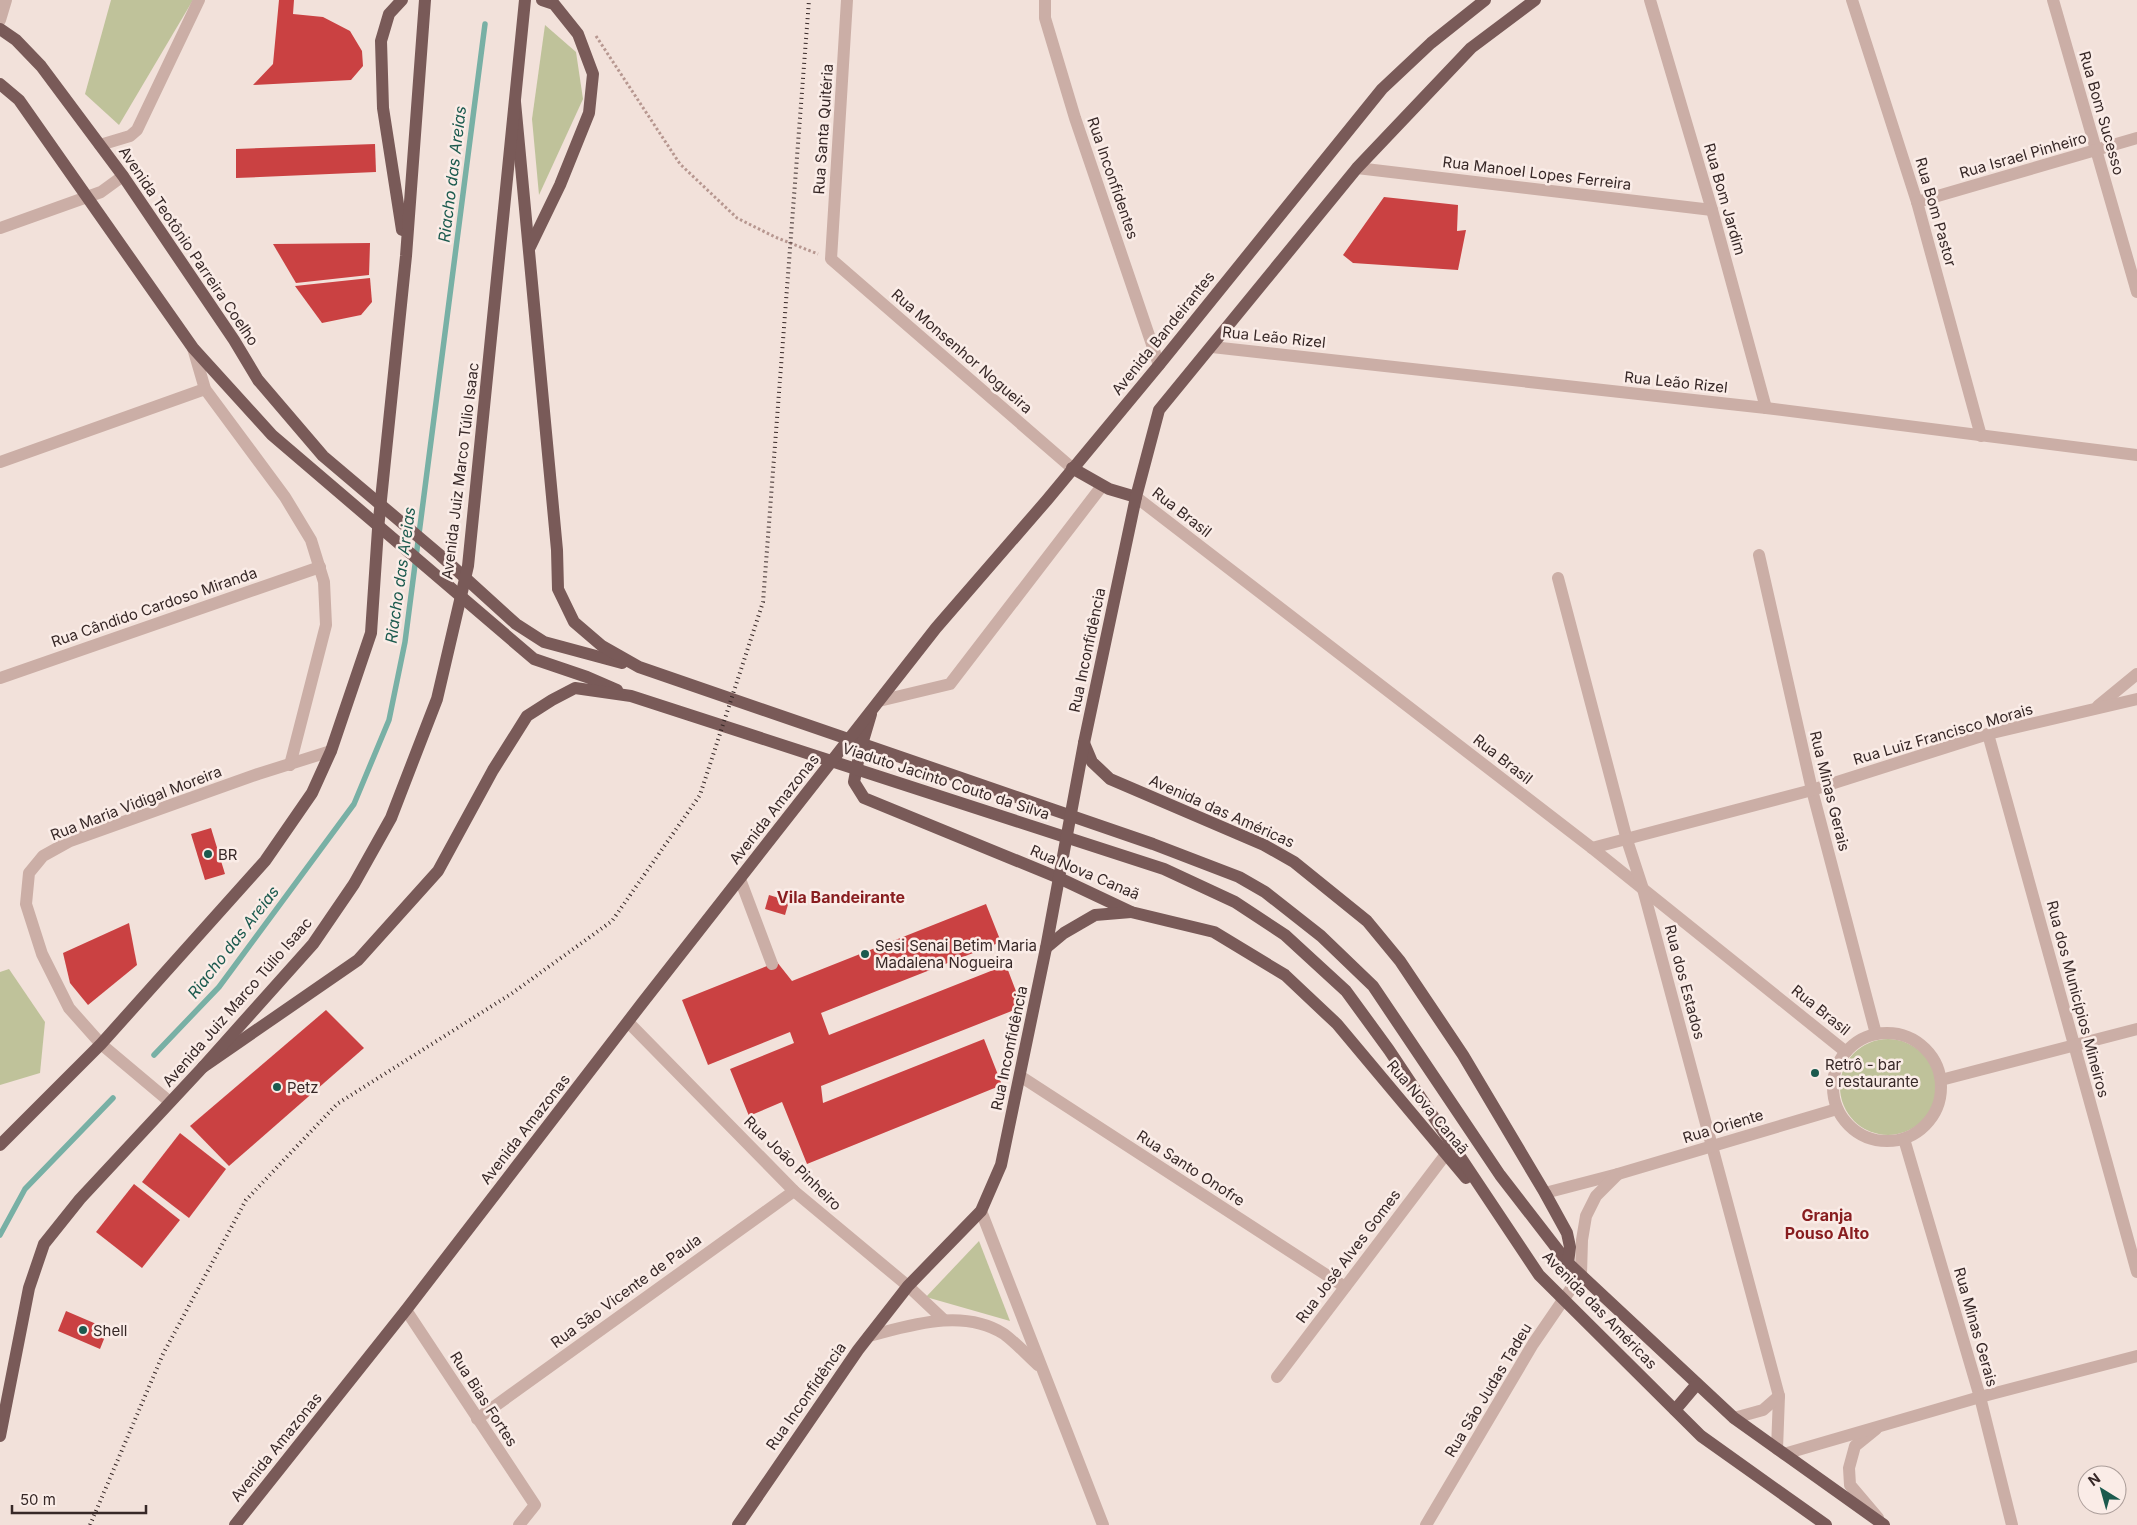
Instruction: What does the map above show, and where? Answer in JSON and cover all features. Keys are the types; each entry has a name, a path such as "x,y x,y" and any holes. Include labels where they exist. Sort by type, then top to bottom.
{"main road":[{"path":"402,0 389,14 381,40 383,108 406,256"},
{"path":"0,1146 101,1044 265,861 312,793 331,752 371,633 378,529 406,256 425,0"},
{"name":"Avenida Juiz Marco Túlio Isaac","path":"0,1436 29,1288 44,1244 80,1199 203,1067 313,944 354,884 391,818 437,699 468,566 525,0"},
{"path":"530,248 590,113 593,74 578,34 554,4 542,0"},
{"name":"Avenida Bandeirantes","path":"840,751 936,628 1047,500 1382,89 1431,43 1485,0"},
{"path":"1212,346 1357,168 1471,48 1534,0"},
{"name":"Avenida Teotônio Parreira Coelho","path":"0,29 16,40 41,66 122,176 234,340 258,380 323,456 440,555 516,624 544,642 639,668"},
{"path":"0,84 20,100 193,348"},
{"path":"515,102 557,550 558,589 574,622 602,646 639,668"},
{"name":"Rua Inconfidência","path":"738,1525 809,1419 869,1336 908,1286 981,1211 1001,1165 1046,948 1084,743 1136,497 1159,410 1212,346"},
{"name":"Viaduto Jacinto Couto da Silva","path":"193,348 272,435 534,659 587,677 637,698 1164,869 1235,902"},
{"path":"1072,468 1102,486 1136,497"},
{"name":"Viaduto Jacinto Couto da Silva","path":"639,668 1152,844 1239,877"},
{"path":"203,1067 358,960 438,871 493,770 527,716 576,688 637,698"},
{"name":"Rua Nova Canaã","path":"876,705 860,751 854,782 864,798 1059,878 1130,912 1214,932 1285,975 1338,1024 1509,1230"},
{"name":"Avenida das Américas","path":"1084,743 1092,762 1110,779 1264,845 1294,862 1366,921 1400,961 1463,1055 1545,1193 1567,1233 1570,1247 1568,1263"},
{"name":"Avenida Amazonas","path":"235,1525 406,1310 840,751"},
{"name":"Avenida das Américas","path":"1239,877 1264,892 1296,916 1350,963 1372,986 1500,1175 1568,1263 1734,1418 1884,1525"},
{"name":"Avenida das Américas","path":"1235,902 1285,935 1346,991 1389,1050 1539,1275 1701,1436 1826,1525"},
{"path":"1046,948 1064,933 1096,915 1130,912"},
{"path":"1676,1410 1697,1384"}],"street":[{"path":"0,20 6,0"},
{"path":"100,145 130,136 137,130 199,0"},
{"name":"Rua Santa Quitéria","path":"831,259 847,0"},
{"name":"Rua Inconfidentes","path":"1045,0 1045,18 1075,118 1159,364"},
{"name":"Rua Bom Jardim","path":"1650,0 1712,210 1766,408"},
{"name":"Rua Bom Pastor","path":"1852,0 1917,202 1981,436"},
{"name":"Rua Bom Sucesso","path":"2053,0 2137,292"},
{"name":"Rua Israel Pinheiro","path":"1917,202 2137,138"},
{"name":"Rua Manoel Lopes Ferreira","path":"1357,168 1712,210"},
{"path":"0,228 88,198 102,192 122,176"},
{"name":"Rua Monsenhor Nogueira","path":"831,259 1072,468"},
{"name":"Rua Leão Rizel","path":"1212,346 1766,408 2137,455"},
{"path":"193,348 205,390 285,497 311,540 324,582 326,625 290,765"},
{"path":"0,462 205,390"},
{"path":"876,705 950,684 1102,486"},
{"name":"Rua Brasil","path":"1136,497 1592,848 1846,1052"},
{"name":"Rua Minas Gerais","path":"1759,555 1812,790 1876,1034"},
{"name":"Rua Cândido Cardoso Miranda","path":"0,678 320,567"},
{"name":"Rua dos Estados","path":"1558,578 1627,840 1643,889 1779,1396 1781,1451"},
{"path":"2094,709 2137,674"},
{"name":"Rua Luiz Francisco Morais","path":"1592,848 1812,790 1988,734 2137,699"},
{"name":"Rua dos Municípios Mineiros","path":"1988,734 2137,1272"},
{"name":"Rua Maria Vidigal Moreira","path":"170,1102 101,1044 69,1008 42,954 26,904 30,873 43,856 70,842 258,774 331,752"},
{"path":"740,879 772,964"},
{"name":"Rua João Pinheiro","path":"628,1022 794,1190 908,1286 944,1319"},
{"path":"1941,1080 2137,1028"},
{"path":"1894,1033 1911,1038 1926,1049 1936,1063 1941,1080 1940,1099 1933,1116 1920,1130 1904,1139 1888,1142 1872,1140 1857,1133 1845,1122 1836,1109 1833,1079 1838,1064 1846,1052 1860,1041 1876,1034 1894,1033"},
{"name":"Rua Santo Onofre","path":"1020,1076 1345,1287"},
{"name":"Rua Oriente","path":"1545,1193 1618,1174 1836,1109"},
{"name":"Rua Minas Gerais","path":"1904,1139 1980,1397 2012,1525"},
{"name":"Rua José Alves Gomes","path":"1277,1377 1446,1154"},
{"name":"Rua Oriente","path":"1581,1274 1582,1240 1586,1216 1596,1196 1618,1174"},
{"name":"Rua São Vicente de Paula","path":"477,1419 794,1190"},
{"path":"981,1211 1103,1525"},
{"name":"Rua São Judas Tadeu","path":"1426,1525 1533,1344 1581,1274"},
{"name":"Rua Bias Fortes","path":"406,1310 535,1505 519,1525"},
{"path":"869,1336 944,1319 972,1322 1003,1334 1040,1366"},
{"path":"1781,1451 2137,1356"},
{"path":"1734,1418 1762,1410 1779,1396"},
{"path":"1881,1424 1855,1446 1849,1468 1850,1485 1884,1525"}],"path":[{"path":"594,33 680,164 737,218 775,238 831,259"}],"green space":[{"path":"111,0 193,0 119,125 85,94"},
{"path":"545,25 576,52 583,99 539,195 532,119"},
{"path":"9,969 45,1022 40,1073 0,1085 0,972"},
{"path":"1888,1039 1906,1043 1922,1053 1932,1069 1936,1087 1932,1105 1922,1121 1906,1131 1888,1135 1870,1131 1854,1121 1844,1105 1840,1087 1844,1069 1854,1053 1870,1043"},
{"path":"979,1241 1010,1321 926,1297"}],"building":[{"path":"279,0 294,0 293,14 323,17 350,31 362,51 363,66 351,80 253,85 273,64"},
{"path":"375,144 376,172 236,178 236,149"},
{"path":"1384,197 1458,205 1457,231 1466,230 1458,270 1353,263 1343,255"},
{"path":"370,243 369,275 296,283 273,244"},
{"path":"370,278 372,302 361,315 322,323 295,286"},
{"name":"BR","path":"211,828 225,874 205,880 191,834"},
{"path":"769,895 789,901 785,915 765,909"},
{"path":"986,904 1001,942 821,1013 829,1035 1006,965 1022,1007 821,1086 823,1103 984,1039 1002,1085 807,1164 782,1102 749,1116 730,1069 794,1043 790,1032 708,1065 682,1000 777,962 792,981"},
{"path":"129,923 137,965 88,1005 70,983 63,953"},
{"name":"Petz","path":"326,1010 364,1048 229,1166 190,1126"},
{"path":"180,1133 226,1169 189,1218 142,1182"},
{"path":"134,1184 180,1220 142,1268 96,1232"},
{"name":"Shell","path":"66,1311 108,1329 100,1349 58,1331"}],"waterway":[{"name":"Riacho das Areias","path":"154,1055 219,987 354,804 389,720 405,642 485,24"},
{"name":"Riacho das Areias","path":"0,1235 25,1189 113,1098"}],"railway":[{"path":"90,1525 163,1354 246,1200 337,1104 511,994 612,921 700,795 763,602 809,0"}],"place":[{"name":"BR","path":"208,854"},
{"name":"Sesi Senai Betim Maria Madalena Nogueira","path":"865,954"},
{"name":"Retrô - bar e restaurante","path":"1815,1073"},
{"name":"Petz","path":"277,1087"},
{"name":"Shell","path":"83,1330"}],"district":[{"name":"Vila Bandeirante","path":"841,897"},
{"name":"Granja Pouso Alto","path":"1827,1224"}]}
